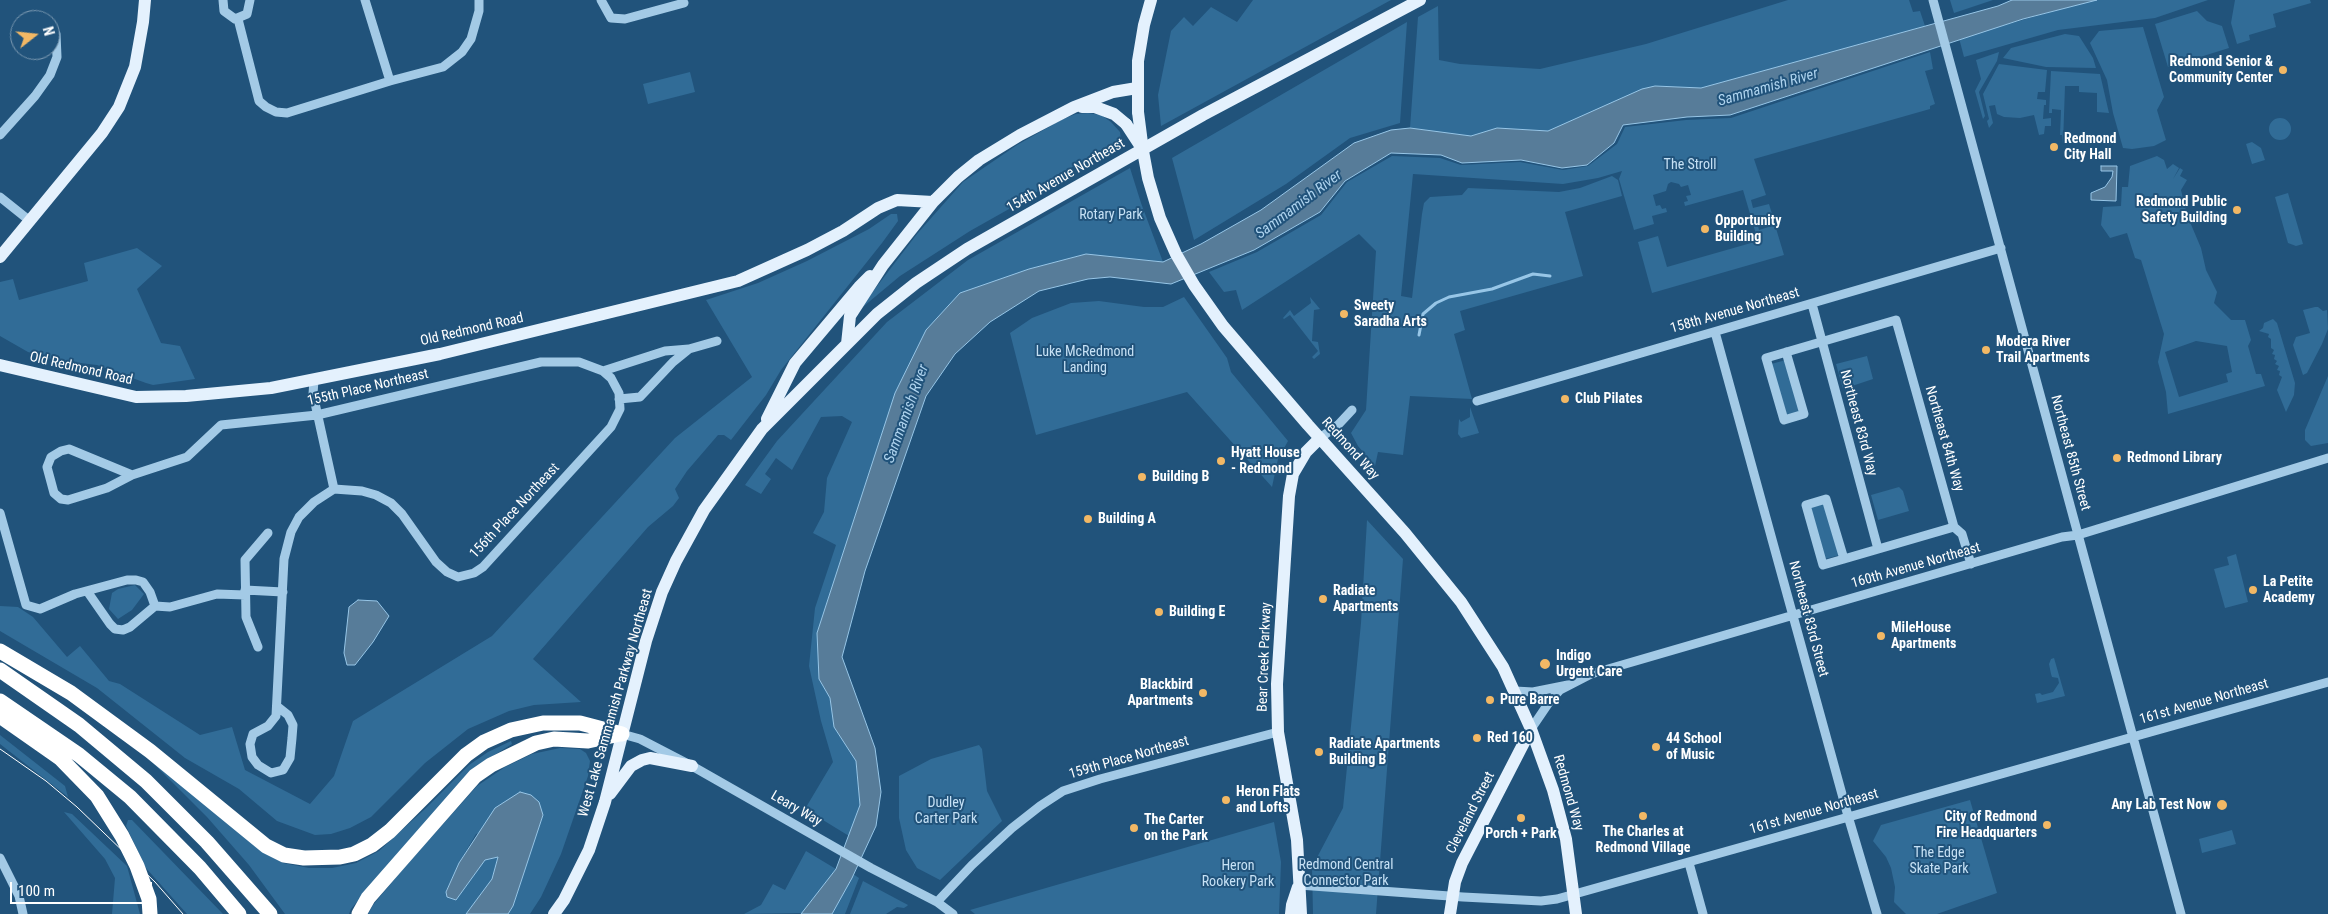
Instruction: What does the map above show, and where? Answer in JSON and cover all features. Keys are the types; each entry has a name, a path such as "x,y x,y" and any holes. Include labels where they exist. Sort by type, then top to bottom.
{"highway":[{"path":"0,651 70,693 150,751 266,846 284,855 304,858 340,857 354,854 372,845 390,831 466,754 484,742 511,730 543,723 580,723 622,734"},
{"path":"0,670 79,725 146,781 207,842 270,914"},
{"path":"0,701 79,755 130,797 200,868 239,914"},
{"path":"0,716 60,758 97,796 122,836 137,866 148,899 150,914"},
{"path":"359,914 368,898 475,776 491,765 536,743 554,739 588,741 622,734"}],"main road":[{"path":"0,257 102,133 119,107 135,67 144,22 145,0"},
{"name":"Redmond Way","path":"1151,0 1144,25 1138,61 1138,112 1150,186 1160,218 1176,254 1194,285 1223,326 1405,533 1461,602 1481,631 1515,691 1546,769 1561,820 1575,896 1576,914"},
{"name":"154th Avenue Northeast","path":"762,428 880,311 916,283 967,249 1203,115 1420,0"},
{"path":"847,344 850,316 883,264 933,202 979,160 1020,135 1074,107 1113,92 1137,88"},
{"path":"1074,107 1095,107 1114,114 1126,124 1143,151"},
{"name":"Old Redmond Road","path":"0,364 115,393 144,397 238,392 314,380 440,354 738,281 843,232 878,208 897,200 933,202"},
{"path":"762,428 795,363 859,287 883,264"},
{"name":"West Lake Sammamish Parkway Northeast","path":"554,914 564,900 589,850 605,802 653,618 669,575 704,510 762,428"},
{"name":"Bear Creek Parkway","path":"1301,914 1297,840 1278,732 1278,684 1289,496 1297,464 1320,438"},
{"name":"Cleveland Street","path":"1450,914 1455,882 1470,845 1531,729"},
{"path":"605,802 631,766 642,760 650,758 692,766"},
{"name":"Bear Creek Parkway","path":"1291,914 1299,885"}],"street":[{"path":"224,0 224,12 231,18 238,19 248,14 250,0"},
{"path":"365,0 390,81"},
{"path":"238,19 259,101 266,108 276,112 287,113 390,81 443,67 462,52 471,39 476,24 479,0"},
{"path":"600,0 611,18 626,19 684,3"},
{"name":"Northeast 85th Street","path":"1933,0 2181,914"},
{"path":"0,136 35,96 50,75 55,60"},
{"path":"0,197 30,221"},
{"name":"158th Avenue Northeast","path":"1477,401 2001,248"},
{"name":"Northeast 83rd Way","path":"1812,304 1878,549"},
{"name":"Northeast 84th Way","path":"1822,341 1896,320 1954,527 1962,534 1971,564"},
{"name":"Northeast 83rd Street","path":"1715,332 1848,816 1878,914"},
{"path":"689,349 673,362 640,397 619,399 615,386 604,371 665,351 689,349 717,341"},
{"path":"1786,352 1804,414 1784,420 1766,358 1822,341"},
{"name":"155th Place Northeast","path":"132,475 70,449 61,451 51,457 47,468 54,493 68,500 107,488 132,475 187,457 221,425 317,415 541,362 579,362 604,371"},
{"path":"278,707 288,715 293,725 290,758 283,770 271,773 258,765 252,757 250,744 253,734 268,726 276,716 278,707 284,559 291,532 299,517 314,502 334,488 313,394 314,380"},
{"name":"156th Place Northeast","path":"334,488 362,491 391,503 402,514 436,562 447,572 458,577 483,567 610,427 620,409 619,399"},
{"path":"1320,438 1338,425 1352,410"},
{"name":"160th Avenue Northeast","path":"1531,729 1550,700 1569,684 1600,671 2062,537 2078,535 2328,458"},
{"path":"1844,559 1826,499 1806,505 1823,565 1844,559 1954,527"},
{"path":"0,513 26,604 40,609 87,591 126,580 136,580 143,582 150,592 155,606"},
{"path":"258,647 246,617 245,560 268,533"},
{"path":"87,591 115,629 123,630 130,627 155,606 170,607 217,594 283,592"},
{"name":"161st Avenue Northeast","path":"1299,885 1452,897 1542,901 1575,896 1848,816 2328,682"},
{"path":"1515,691 1534,692 1569,684"},
{"name":"159th Place Northeast","path":"937,902 972,865 1012,828 1063,791 1100,779 1278,732"},
{"name":"Leary Way","path":"622,734 640,738 692,766 872,868 937,902 953,914"},
{"path":"0,858 19,896 23,914"},
{"path":"1689,863 1703,914"}],"green space":[{"path":"1253,0 1391,0 1161,126 1158,95 1171,31 1184,17 1193,26 1211,7 1237,22"},
{"path":"1788,0 1909,0 1913,12 1920,11 1925,26 1701,88 1655,86 1548,131 1497,128 1471,136 1410,128 1418,17 1438,6 1439,60 1460,64 1540,69 1646,44"},
{"path":"1950,0 1993,0 1954,13"},
{"path":"2093,0 2208,0 2155,18 2058,30 1964,57 1959,38"},
{"path":"2235,0 2310,0 2311,3 2273,14 2276,27 2249,35 2250,40 2237,44 2231,23"},
{"path":"2197,11 2207,21 2222,26 2229,48 2168,67 2155,24"},
{"path":"1407,22 1400,123 1350,138 1286,184 1194,240 1172,158"},
{"path":"2143,27 2164,97 2157,110 2166,140 2154,146 2132,149 2123,148 2113,113 2107,80 2090,43 2099,31"},
{"path":"2065,34 2079,36 2093,58 2096,68 2046,67 2003,58 2011,48"},
{"name":"The Stroll","path":"1930,52 1933,69 1925,71 1935,104 1930,106 1930,109 1754,159 1766,195 1751,200 1753,208 1769,204 1773,217 1757,222 1759,230 1775,225 1784,255 1652,293 1638,242 1658,236 1667,267 1758,241 1743,190 1685,206 1684,202 1688,201 1686,196 1691,195 1688,185 1681,187 1679,184 1671,182 1668,184 1666,191 1653,195 1656,206 1660,205 1662,209 1666,208 1667,212 1652,216 1654,224 1634,230 1619,179 1622,171 1598,178 1563,184 1413,174 1401,296 1412,298 1422,214 1424,203 1430,197 1462,195 1468,188 1559,192 1580,188 1612,176 1618,180 1622,196 1565,212 1583,276 1460,311 1465,330 1454,334 1472,399 1410,396 1403,455 1378,452 1375,466 1358,446 1351,433 1366,410 1376,251 1359,234 1242,310 1236,290 1224,292 1209,272 1257,252 1321,215 1347,182 1392,156 1440,158 1461,165 1520,162 1563,170 1588,166 1617,144 1625,127 1686,120 1731,118"},
{"path":"1999,52 1997,61 1979,92 1985,116 1983,119 1975,91 1981,79 1976,60"},
{"path":"1999,64 2047,70 2045,92 2038,92 2037,99 2046,100 2043,119 2051,118 2051,126 2045,126 2044,134 2039,135 2034,115 2020,118 2004,117 1997,114 1995,105 1989,106 1993,123 1989,128 1987,121 1989,119 1983,94"},
{"path":"2051,71 2100,74 2109,113 2097,112 2097,93 2079,92 2079,86 2065,86 2063,144 2062,135 2060,135 2061,110 2052,109 2052,113 2049,113"},
{"path":"690,72 695,92 648,104 643,84"},
{"path":"1076,114 1101,115 1111,122 1120,132 1122,149 1078,163 1025,200 970,231 900,276 858,311 917,234 963,182 1017,145 1063,119"},
{"path":"2280,118 2288,121 2291,129 2288,137 2280,140 2272,137 2269,129 2272,121"},
{"path":"2252,142 2261,148 2265,160 2252,164 2246,144"},
{"path":"2157,156 2164,160 2167,169 2173,164 2179,168 2173,179 2180,168 2183,170 2180,176 2187,180 2181,190 2187,215 2201,248 2206,270 2217,292 2214,303 2231,320 2245,320 2251,340 2248,346 2256,374 2261,374 2265,386 2168,414 2166,392 2158,362 2164,334 2141,260 2135,258 2127,233 2110,238 2101,225 2103,207 2121,206 2122,187 2128,187 2130,166","holes":["2196,341 2227,346 2232,372 2226,374 2228,382 2179,397 2165,352"]},
{"name":"Rotary Park","path":"1130,168 1163,262 1086,254 1029,269 960,293 926,330 895,393 817,633 819,679 830,698 834,727 856,761 860,805 849,836 805,809 833,762 821,721 809,666 815,608 836,545 813,533 824,512 827,478 852,422 842,416 821,417 792,470 776,458 765,474 771,479 761,494 745,485 777,441 887,322 968,260"},
{"path":"2288,193 2303,244 2296,246 2288,243 2275,197"},
{"path":"891,214 897,214 898,221 781,370 766,395 731,440 724,435 718,435 687,471 675,489 679,498 673,506 648,527 533,659 581,702 534,705 509,711 468,729 425,763 371,817 350,828 331,834 315,835 277,821 239,789 185,758 97,688 0,631 0,606 18,607 33,617 67,657 80,646 109,681 120,684 200,735 232,727 245,770 310,804 334,776 353,721 492,636 675,438 752,377 706,300 758,283 807,261 869,229"},
{"path":"137,248 162,266 137,289 161,343 180,346 195,379 153,385 97,365 54,360 28,352 0,336 0,282 13,279 19,300 88,281 84,263"},
{"name":"Luke McRedmond Landing","path":"1184,297 1227,358 1231,372 1288,441 1278,459 1272,487 1187,392 1036,435 1010,333 1032,318 1071,303 1099,301 1144,307 1163,307"},
{"path":"1310,297 1320,309 1314,310 1312,341 1318,342 1320,354 1314,359 1312,357 1318,351 1290,315 1283,318 1290,310 1294,316 1311,303"},
{"path":"2315,307 2323,311 2327,310 2328,329 2307,373 2303,375 2293,345 2296,337 2310,333 2303,310"},
{"path":"2273,319 2277,323 2295,383 2294,395 2286,412 2277,390 2282,377 2279,375 2280,371 2277,370 2279,366 2275,364 2277,361 2274,359 2275,355 2272,354 2274,350 2271,348 2271,339 2268,337 2269,334 2259,331 2263,328 2264,323"},
{"path":"1867,356 1873,379 1843,389 1836,364"},
{"path":"1786,360 1799,409 1799,413 1787,416 1771,364"},
{"path":"2328,376 2328,443 2311,446 2305,440 2305,430"},
{"path":"1470,407 1479,433 1461,438 1458,434 1459,419 1461,422 1470,417"},
{"path":"1899,487 1903,491 1909,511 1878,520 1871,495"},
{"path":"1823,503 1840,555 1825,559 1811,510 1812,506"},
{"name":"Redmond Central Connector Park","path":"1367,520 1403,559 1376,914 1313,914 1312,867 1343,808 1361,623"},
{"path":"2236,554 2248,602 2225,608 2214,569 2229,565 2227,557"},
{"path":"135,585 144,594 132,610 118,619 109,609 112,593 118,589"},
{"path":"2054,658 2065,696 2037,703 2035,694 2040,693 2042,695 2053,692 2059,683 2058,678 2052,677 2049,664 2051,659"},
{"path":"0,735 65,786 68,797 0,744"},
{"path":"511,741 512,744 483,762 370,886 349,914 285,914 249,865 207,817 151,761 263,852 283,863 309,868 332,868 356,863 379,851 469,765 488,752"},
{"name":"Dudley Carter Park","path":"979,745 982,749 987,791 1002,821 940,880 917,868 906,850 899,818 899,776 931,759"},
{"path":"560,748 580,749 586,753 590,761 588,776 561,854 541,897 530,914 508,914 513,906 543,815 476,834 459,863 446,891 456,900 485,860 498,856 492,879 466,914 368,914 373,905 403,869 477,786 505,767 532,754"},
{"name":"The Edge Skate Park","path":"1970,800 1997,893 1937,914 1906,914 1894,902 1895,887 1891,868 1886,857 1873,841 1881,825"},
{"path":"64,812 72,814 127,866 140,914 112,914 115,878 105,859"},
{"path":"128,820 132,820 223,914 187,914 145,867 126,826"},
{"name":"Heron Rookery Park","path":"1274,822 1281,862 1279,914 975,914 970,910"},
{"path":"2232,830 2236,844 2202,853 2199,839"},
{"path":"806,851 836,869 802,913 744,914 761,905 773,884 785,890"},
{"path":"853,874 859,878 845,914 832,914"},
{"path":"863,881 908,905 904,908 897,907 886,914 850,914"}],"water":[{"name":"Sammamish River","path":"2012,0 2097,0 2023,19 1730,115 1687,117 1623,125 1614,143 1587,165 1562,168 1521,160 1462,163 1441,155 1391,153 1345,181 1320,212 1254,250 1171,284 1110,277 1088,279 1039,291 990,322 955,354 926,396 865,571 842,657 875,748 881,792 876,826 852,878 832,914 801,914 836,869 860,805 856,761 834,727 830,698 819,679 817,633 895,393 926,330 960,293 1029,269 1086,254 1163,262 1201,244 1261,210 1354,143 1391,130 1410,128 1471,136 1497,128 1548,131 1642,89 1655,86 1701,88 1998,6"},
{"path":"2101,166 2117,166 2116,201 2091,200 2091,193 2105,187 2112,177 2113,171 2101,171"},
{"path":"358,600 377,601 389,616 373,642 355,665 347,665 344,653 349,607"},
{"path":"520,792 531,795 539,802 543,815 513,906 508,914 466,914 492,879 498,857 485,860 456,900 447,897 446,892 459,863 495,808"}],"waterway":[{"path":"1419,335 1423,314 1436,303 1449,297 1492,289 1533,274 1550,276"}],"tram line":[{"path":"0,749 46,781 77,807 155,882 183,914"}],"place":[{"name":"Redmond Senior & Community Center","path":"2283,70"},
{"name":"Redmond City Hall","path":"2054,147"},
{"name":"Redmond Public Safety Building","path":"2237,210"},
{"name":"Opportunity Building","path":"1705,229"},
{"name":"Sweety Saradha Arts","path":"1344,314"},
{"name":"Modera River Trail Apartments","path":"1986,350"},
{"name":"Club Pilates","path":"1565,399"},
{"name":"Redmond Library","path":"2117,458"},
{"name":"Hyatt House - Redmond","path":"1221,461"},
{"name":"Building B","path":"1142,477"},
{"name":"Building A","path":"1088,519"},
{"name":"La Petite Academy","path":"2253,590"},
{"name":"Radiate Apartments","path":"1323,599"},
{"name":"Building E","path":"1159,612"},
{"name":"MileHouse Apartments","path":"1881,636"},
{"name":"Indigo Urgent Care","path":"1545,664"},
{"name":"Blackbird Apartments","path":"1203,693"},
{"name":"Pure Barre","path":"1490,700"},
{"name":"Red 160","path":"1477,738"},
{"name":"44 School of Music","path":"1656,747"},
{"name":"Radiate Apartments Building B","path":"1319,752"},
{"name":"Heron Flats and Lofts","path":"1226,800"},
{"name":"Any Lab Test Now","path":"2222,805"},
{"name":"The Charles at Redmond Village","path":"1643,816"},
{"name":"Porch + Park","path":"1521,818"},
{"name":"City of Redmond Fire Headquarters","path":"2047,825"},
{"name":"The Carter on the Park","path":"1134,828"}]}
